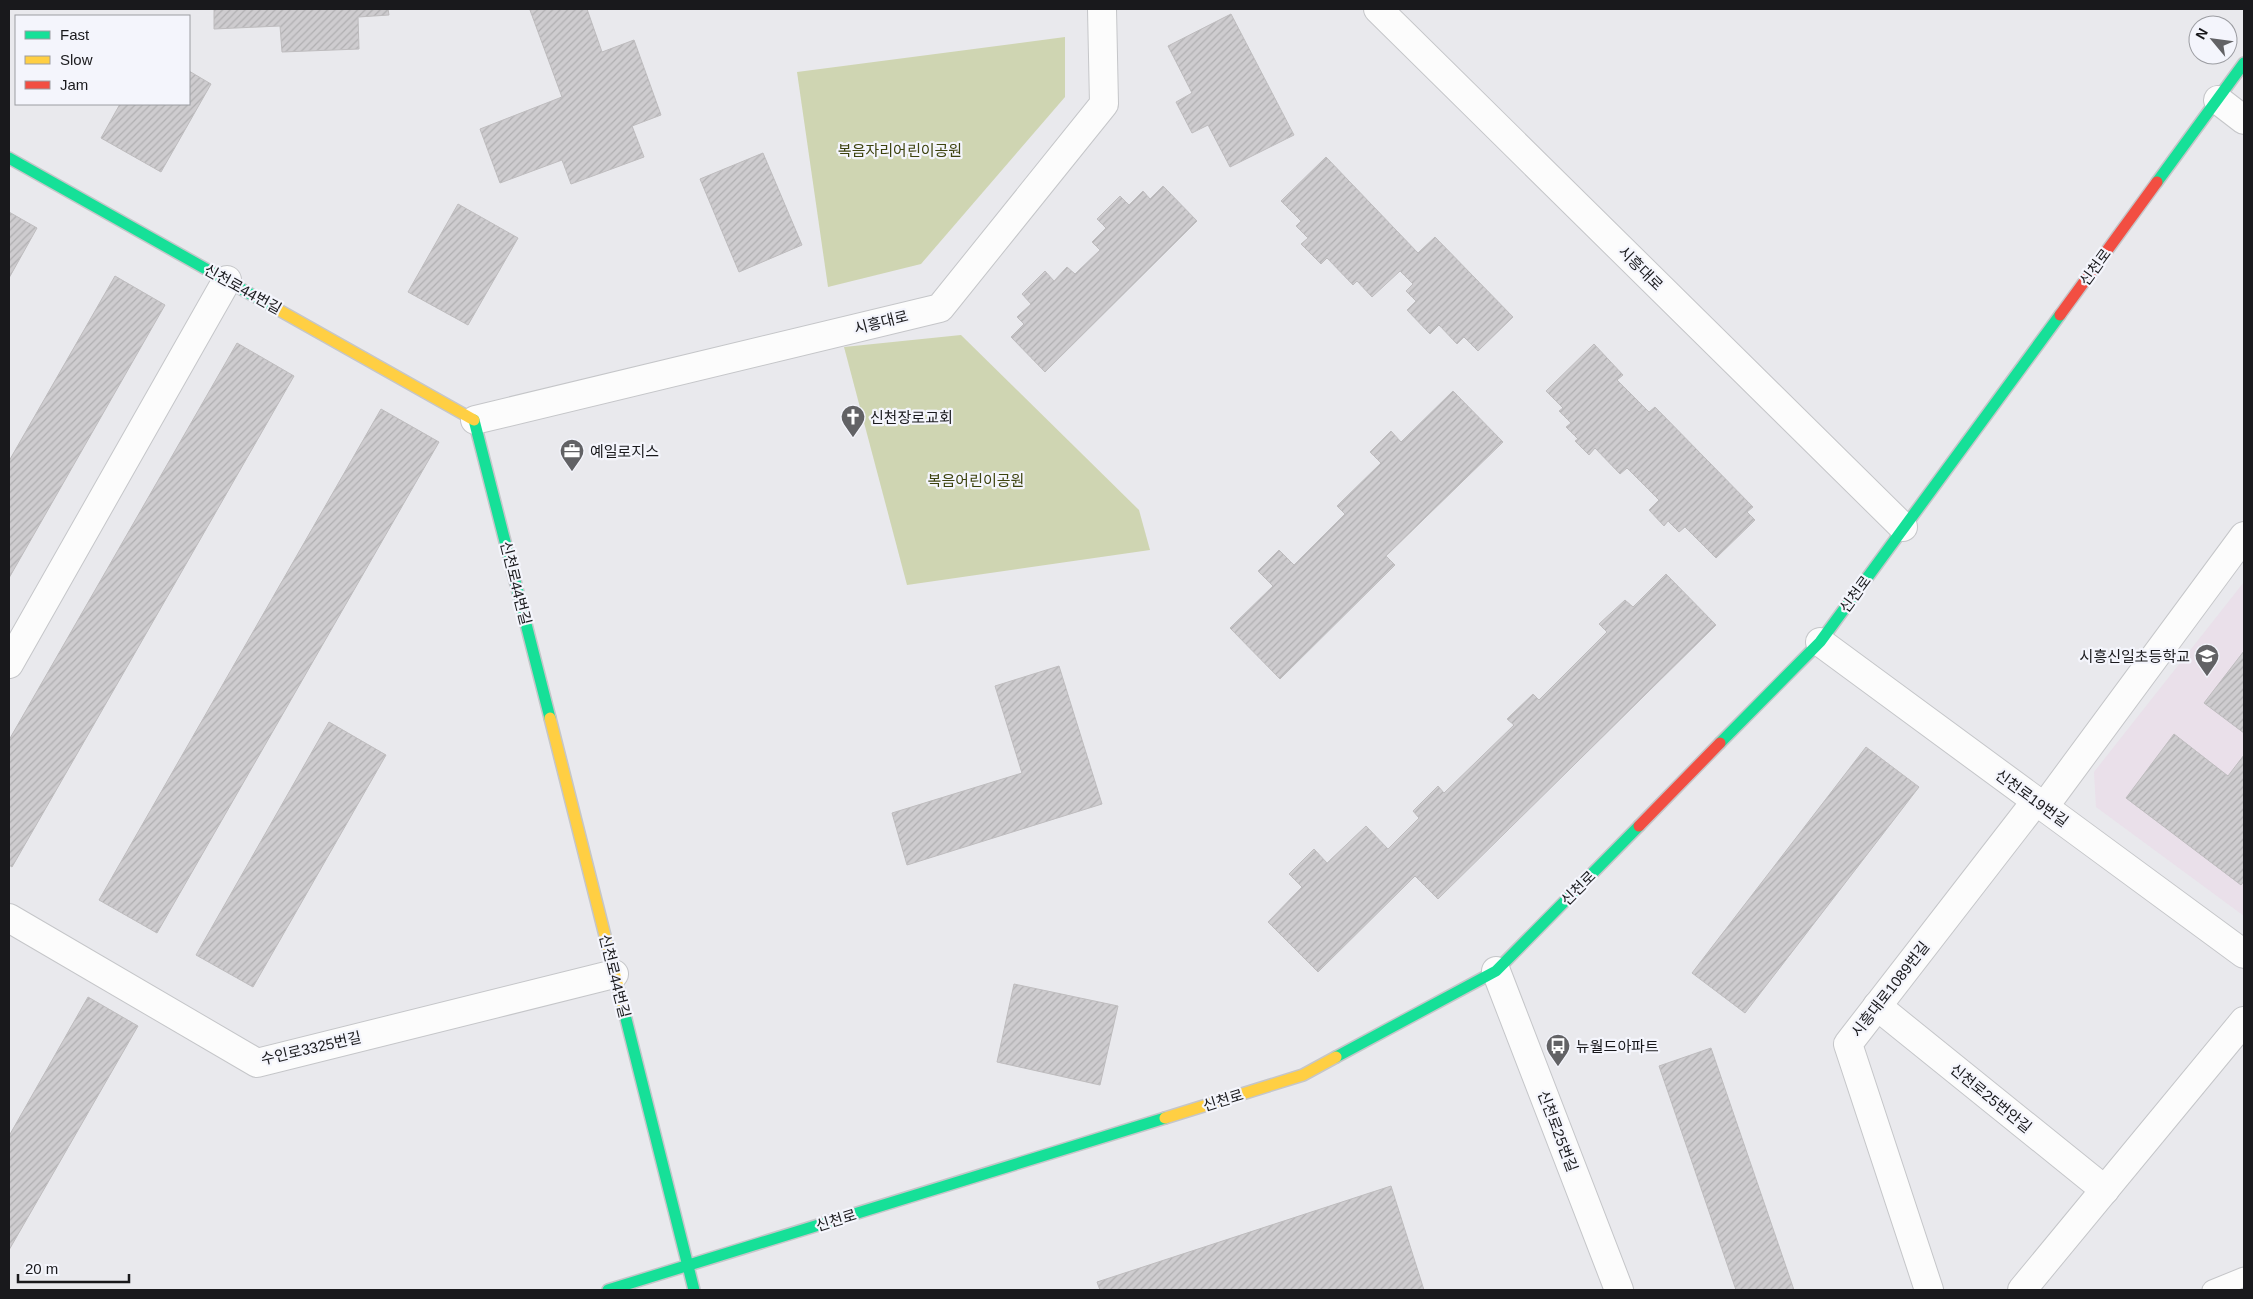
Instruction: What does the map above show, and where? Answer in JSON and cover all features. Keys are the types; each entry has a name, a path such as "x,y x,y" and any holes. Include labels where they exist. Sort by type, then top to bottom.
{"street":[{"name":"시흥대로","path":"475,420 940,308 1104,104 1102,9"},
{"name":"시흥대로","path":"1378,9 1903,528"},
{"name":"신천로","path":"608,1290 1303,1075 1496,971 1820,642 2244,63"},
{"path":"2218,100 2244,120"},
{"name":"신천로44번길","path":"9,158 475,420 694,1290"},
{"path":"9,664 227,280"},
{"name":"시흥대로1089번길","path":"1929,1290 1848,1044 2040,804 2244,536"},
{"name":"신천로19번길","path":"1820,642 2244,954"},
{"name":"수인로3325번길","path":"9,918 257,1063 614,974"},
{"name":"신천로25번길","path":"1496,971 1619,1290"},
{"name":"신천로25번안길","path":"1877,1006 2105,1190"},
{"path":"2022,1290 2244,1022"}],"lane":[{"path":"2212,1290 2244,1277"}],"shaded area":[{"name":"시흥신일초등학교","path":"2244,582 2244,916 2096,807 2094,772"}],"green space":[{"name":"복음자리어린이공원","path":"1065,37 1065,97 921,264 828,287 797,72"},
{"name":"복음어린이공원","path":"961,335 1139,510 1150,550 907,585 844,347"}],"building":[{"path":"214,9 388,9 389,15 358,17 359,49 282,52 280,26 214,29"},
{"path":"587,9 602,52 634,40 661,115 632,126 644,157 571,184 562,160 500,183 480,129 562,97 530,10"},
{"path":"1231,14 1294,135 1230,167 1208,125 1192,133 1176,102 1192,93 1168,46"},
{"path":"190,72 211,84 161,172 101,138 119,105 190,105"},
{"path":"763,153 802,245 739,272 700,179"},
{"path":"1326,157 1418,253 1435,237 1513,317 1478,351 1464,337 1457,344 1439,325 1430,334 1407,310 1416,301 1406,291 1413,284 1400,271 1372,297 1357,281 1353,285 1327,258 1321,264 1301,244 1308,238 1296,226 1301,221 1281,201"},
{"path":"1163,186 1197,221 1045,372 1011,337 1024,324 1017,317 1031,304 1022,294 1045,271 1054,281 1067,267 1075,274 1100,250 1092,242 1106,228 1097,219 1120,196 1129,205 1143,191 1150,199"},
{"path":"458,204 518,238 468,325 408,292"},
{"path":"9,212 37,228 9,278"},
{"path":"115,276 165,305 9,578 9,461"},
{"path":"237,343 294,376 12,867 9,865 9,740"},
{"path":"1594,344 1623,375 1617,380 1649,412 1655,407 1753,507 1747,512 1755,520 1716,558 1685,527 1679,532 1668,521 1664,526 1649,510 1659,500 1627,468 1620,474 1595,448 1589,455 1575,441 1578,439 1566,427 1571,423 1559,411 1563,408 1546,391"},
{"path":"1453,391 1503,442 1386,556 1395,565 1280,679 1230,628 1273,586 1258,571 1279,550 1294,565 1345,514 1337,506 1381,463 1370,452 1391,431 1401,442"},
{"path":"381,409 439,442 157,933 99,900"},
{"path":"1666,574 1716,625 1438,899 1415,876 1318,972 1268,922 1302,887 1289,874 1314,849 1327,863 1366,826 1388,849 1419,818 1413,811 1438,786 1444,793 1514,725 1507,719 1533,694 1539,700 1607,632 1599,624 1625,600 1633,607"},
{"path":"2244,651 2244,733 2204,703"},
{"path":"1059,666 1102,804 907,865 892,813 1022,773 995,686"},
{"path":"329,722 386,755 253,987 196,955"},
{"path":"2174,734 2228,776 2244,755 2244,881 2241,885 2126,798"},
{"path":"1866,747 1919,787 1745,1013 1692,973"},
{"path":"1014,984 1118,1006 1100,1085 997,1062"},
{"path":"88,997 138,1026 9,1250 9,1136"},
{"path":"1711,1048 1794,1290 1736,1290 1659,1066"},
{"path":"1391,1186 1424,1290 1100,1290 1097,1282"}],"traffic: fast":[{"path":"2157,182 2244,63"},
{"path":"9,158 277,309"},
{"path":"1720,743 1820,642 2060,315"},
{"path":"474,420 550,718"},
{"path":"1336,1057 1496,971 1639,826"},
{"path":"622,1003 694,1290"},
{"path":"608,1290 1165,1118"}],"traffic: slow":[{"path":"277,309 474,420"},
{"path":"550,718 622,1003"},
{"path":"1165,1118 1303,1075 1336,1057"}],"traffic: jam":[{"path":"2060,315 2157,182"},
{"path":"1639,826 1720,743"}],"place":[{"name":"신천장로교회","path":"853,438"},
{"name":"예일로지스","path":"572,472"},
{"name":"시흥신일초등학교","path":"2207,677"},
{"name":"뉴월드아파트","path":"1558,1067"}]}
